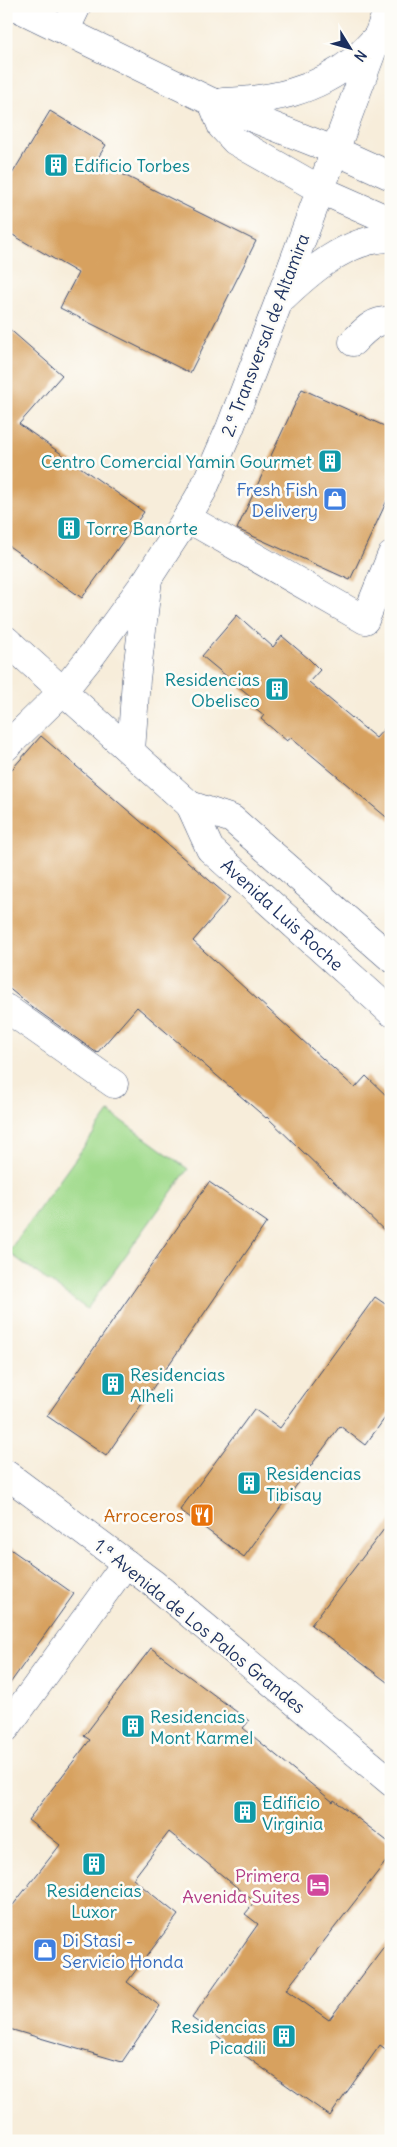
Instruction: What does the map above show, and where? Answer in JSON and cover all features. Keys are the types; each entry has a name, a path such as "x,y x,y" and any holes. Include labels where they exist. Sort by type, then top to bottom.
{"main road":[{"path":"14,6 212,102 336,151 391,176"},
{"path":"65,31 77,6"},
{"name":"2.ª Transversal de Altamira","path":"6,746 64,690 92,655 148,578 188,518 203,490 230,428 279,301 389,6"},
{"path":"212,102 257,101 277,98 304,89 322,81 356,59 378,35"},
{"path":"212,102 222,127 235,141 321,190 391,221"},
{"path":"279,301 312,270 339,254 378,238 391,238"},
{"path":"353,342 369,326 382,320 391,321"},
{"path":"188,518 365,620 391,556"},
{"path":"131,752 136,679 148,578"},
{"name":"Avenida Luis Roche","path":"6,640 190,805 210,849 391,1012"},
{"name":"Avenida Luis Roche","path":"190,805 232,818 391,958"},
{"path":"6,1008 114,1084"},
{"name":"1.ª Avenida de Los Palos Grandes","path":"6,1474 154,1584 391,1782"},
{"path":"6,1728 126,1563"}],"green space":[{"path":"109,1112 188,1169 87,1309 8,1252"}],"building":[{"path":"50,111 106,145 96,161 256,241 190,373 60,308 78,273 6,231 6,184"},
{"name":"Torre Banorte","path":"6,326 62,375 19,424 144,512 82,598 6,544"},
{"name":"Centro Comercial Yamin Gourmet","path":"302,389 391,429 391,492 350,580 237,529"},
{"name":"Residencias Obelisco","path":"237,615 273,647 282,636 309,659 320,670 309,682 376,738 391,721 391,821 291,738 287,741 261,719 264,715 245,700 249,695 202,656"},
{"path":"41,736 230,898 193,941 355,1088 366,1076 391,1100 391,1237 267,1117 137,1007 97,1053 6,986 6,776"},
{"path":"209,1182 267,1222 106,1456 47,1416"},
{"path":"375,1297 391,1308 391,1410 365,1445 340,1426 244,1557 180,1510 254,1409 280,1428"},
{"path":"391,1520 391,1685 311,1625"},
{"path":"6,1546 74,1594 6,1689"},
{"path":"151,1648 249,1721 243,1728 333,1802 334,1800 391,1844 391,1855 286,1990 329,2020 391,1937 391,2053 380,2045 330,2116 192,2018 258,1924 245,1914 255,1902 169,1832 133,1879 178,1915 127,1982 160,2006 122,2062 6,2028 6,1914 60,1845 28,1820 90,1740 84,1736"}],"place":[{"name":"Edificio Torbes","path":"56,165"},
{"name":"Centro Comercial Yamin Gourmet","path":"330,461"},
{"name":"Fresh Fish Delivery","path":"335,499"},
{"name":"Torre Banorte","path":"69,528"},
{"name":"Residencias Obelisco","path":"277,689"},
{"name":"Residencias Alheli","path":"113,1384"},
{"name":"Residencias Tibisay","path":"249,1483"},
{"name":"Arroceros","path":"202,1515"},
{"name":"Residencias Mont Karmel","path":"133,1726"},
{"name":"Edificio Virginia","path":"245,1812"},
{"name":"Residencias Luxor","path":"94,1864"},
{"name":"Primera Avenida Suites","path":"318,1885"},
{"name":"Di Stasi - Servicio Honda","path":"45,1950"},
{"name":"Residencias Picadili","path":"284,2036"}]}
